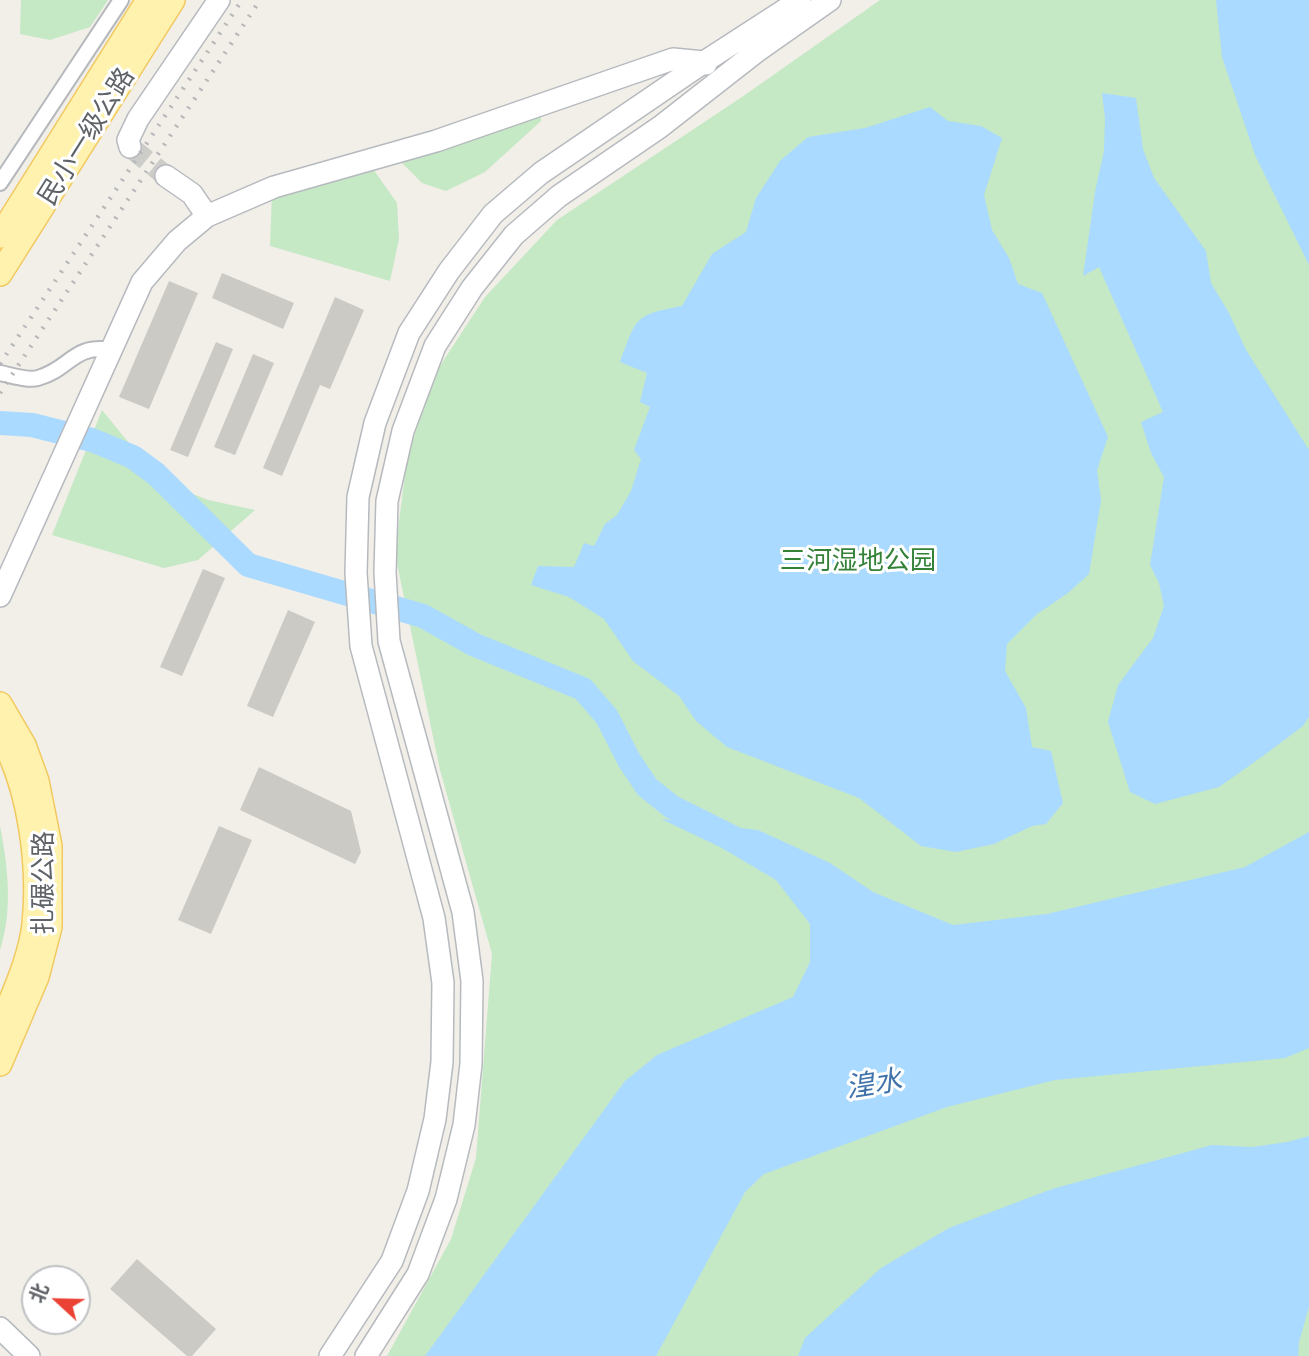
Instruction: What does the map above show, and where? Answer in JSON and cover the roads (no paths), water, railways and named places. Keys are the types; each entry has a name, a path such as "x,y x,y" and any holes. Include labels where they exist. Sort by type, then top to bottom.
{"main road":[{"name":"民小一级公路","path":"0,236 148,0"},
{"name":"民小一级公路","path":"0,274 173,0"},
{"path":"130,147 128,140 138,119 219,0"},
{"path":"330,1356 391,1261 418,1191 435,1119 442,1062 443,983 434,918 360,646 356,573 358,497 375,423 409,333 449,271 493,214 541,173 800,0"},
{"path":"366,1356 418,1274 446,1199 464,1125 471,1064 472,982 463,912 389,641 385,572 387,500 403,431 435,346 472,288 514,235 559,197 660,127 830,0"},
{"path":"0,596 142,282 177,241 207,216 274,187 436,141 673,59 704,62 718,82"},
{"path":"166,176 192,194 207,216"},
{"name":"扎碾公路","path":"0,704 24,745 37,781 50,846 50,927 37,977 0,1064"},
{"name":"扎碾公路","path":"0,735 22,786 34,847 34,925 22,972 0,1027"},
{"path":"0,1328 29,1356"}],"street":[{"path":"0,183 121,0"},
{"path":"0,373 35,379 61,367 83,350 112,350"}],"water":[{"path":"1216,0 1309,0 1309,265 1255,155 1222,57"},
{"path":"1102,93 1136,98 1143,149 1154,178 1206,251 1211,283 1246,350 1309,450 1309,717 1303,726 1219,787 1155,804 1130,792 1108,722 1118,685 1153,638 1164,606 1159,583 1150,565 1164,477 1151,453 1141,422 1163,412 1099,267 1083,276 1104,151 1105,118"},
{"path":"930,107 948,121 981,126 1002,138 984,195 992,230 1009,258 1018,284 1042,293 1108,437 1097,470 1101,500 1089,574 1068,593 1037,614 1007,644 1005,671 1026,708 1032,747 1051,751 1063,803 1046,824 1032,826 994,844 956,852 921,846 859,798 727,747 696,721 679,696 633,661 604,619 569,597 531,585 538,566 574,567 584,543 594,546 605,524 617,515 631,491 641,459 634,450 650,407 640,402 647,373 620,362 639,321 654,312 682,306 712,254 746,232 756,198 780,161 808,137 865,128"},
{"name":"湟水","path":"661,819 758,830 830,863 873,892 953,925 1047,914 1245,867 1309,832 1309,1048 1285,1058 1055,1080 947,1107 764,1174 745,1192 656,1356 425,1356 625,1081 657,1055 793,997 810,962 810,924 776,880 720,847"},
{"path":"1309,1136 1309,1307 1298,1356 798,1356 805,1338 881,1268 949,1228 1052,1189 1212,1145 1252,1147"}],"waterway":[{"path":"0,423 32,425 92,440 133,457 156,474 248,565 423,616 475,645 583,689 607,717 629,760 647,787 672,807 734,838"}],"tunnel":[{"path":"130,147 166,176"}],"railway":[{"path":"0,364 242,0"},
{"path":"0,393 260,0"}],"park label":[{"name":"三河湿地公园","path":"858,562"}]}
